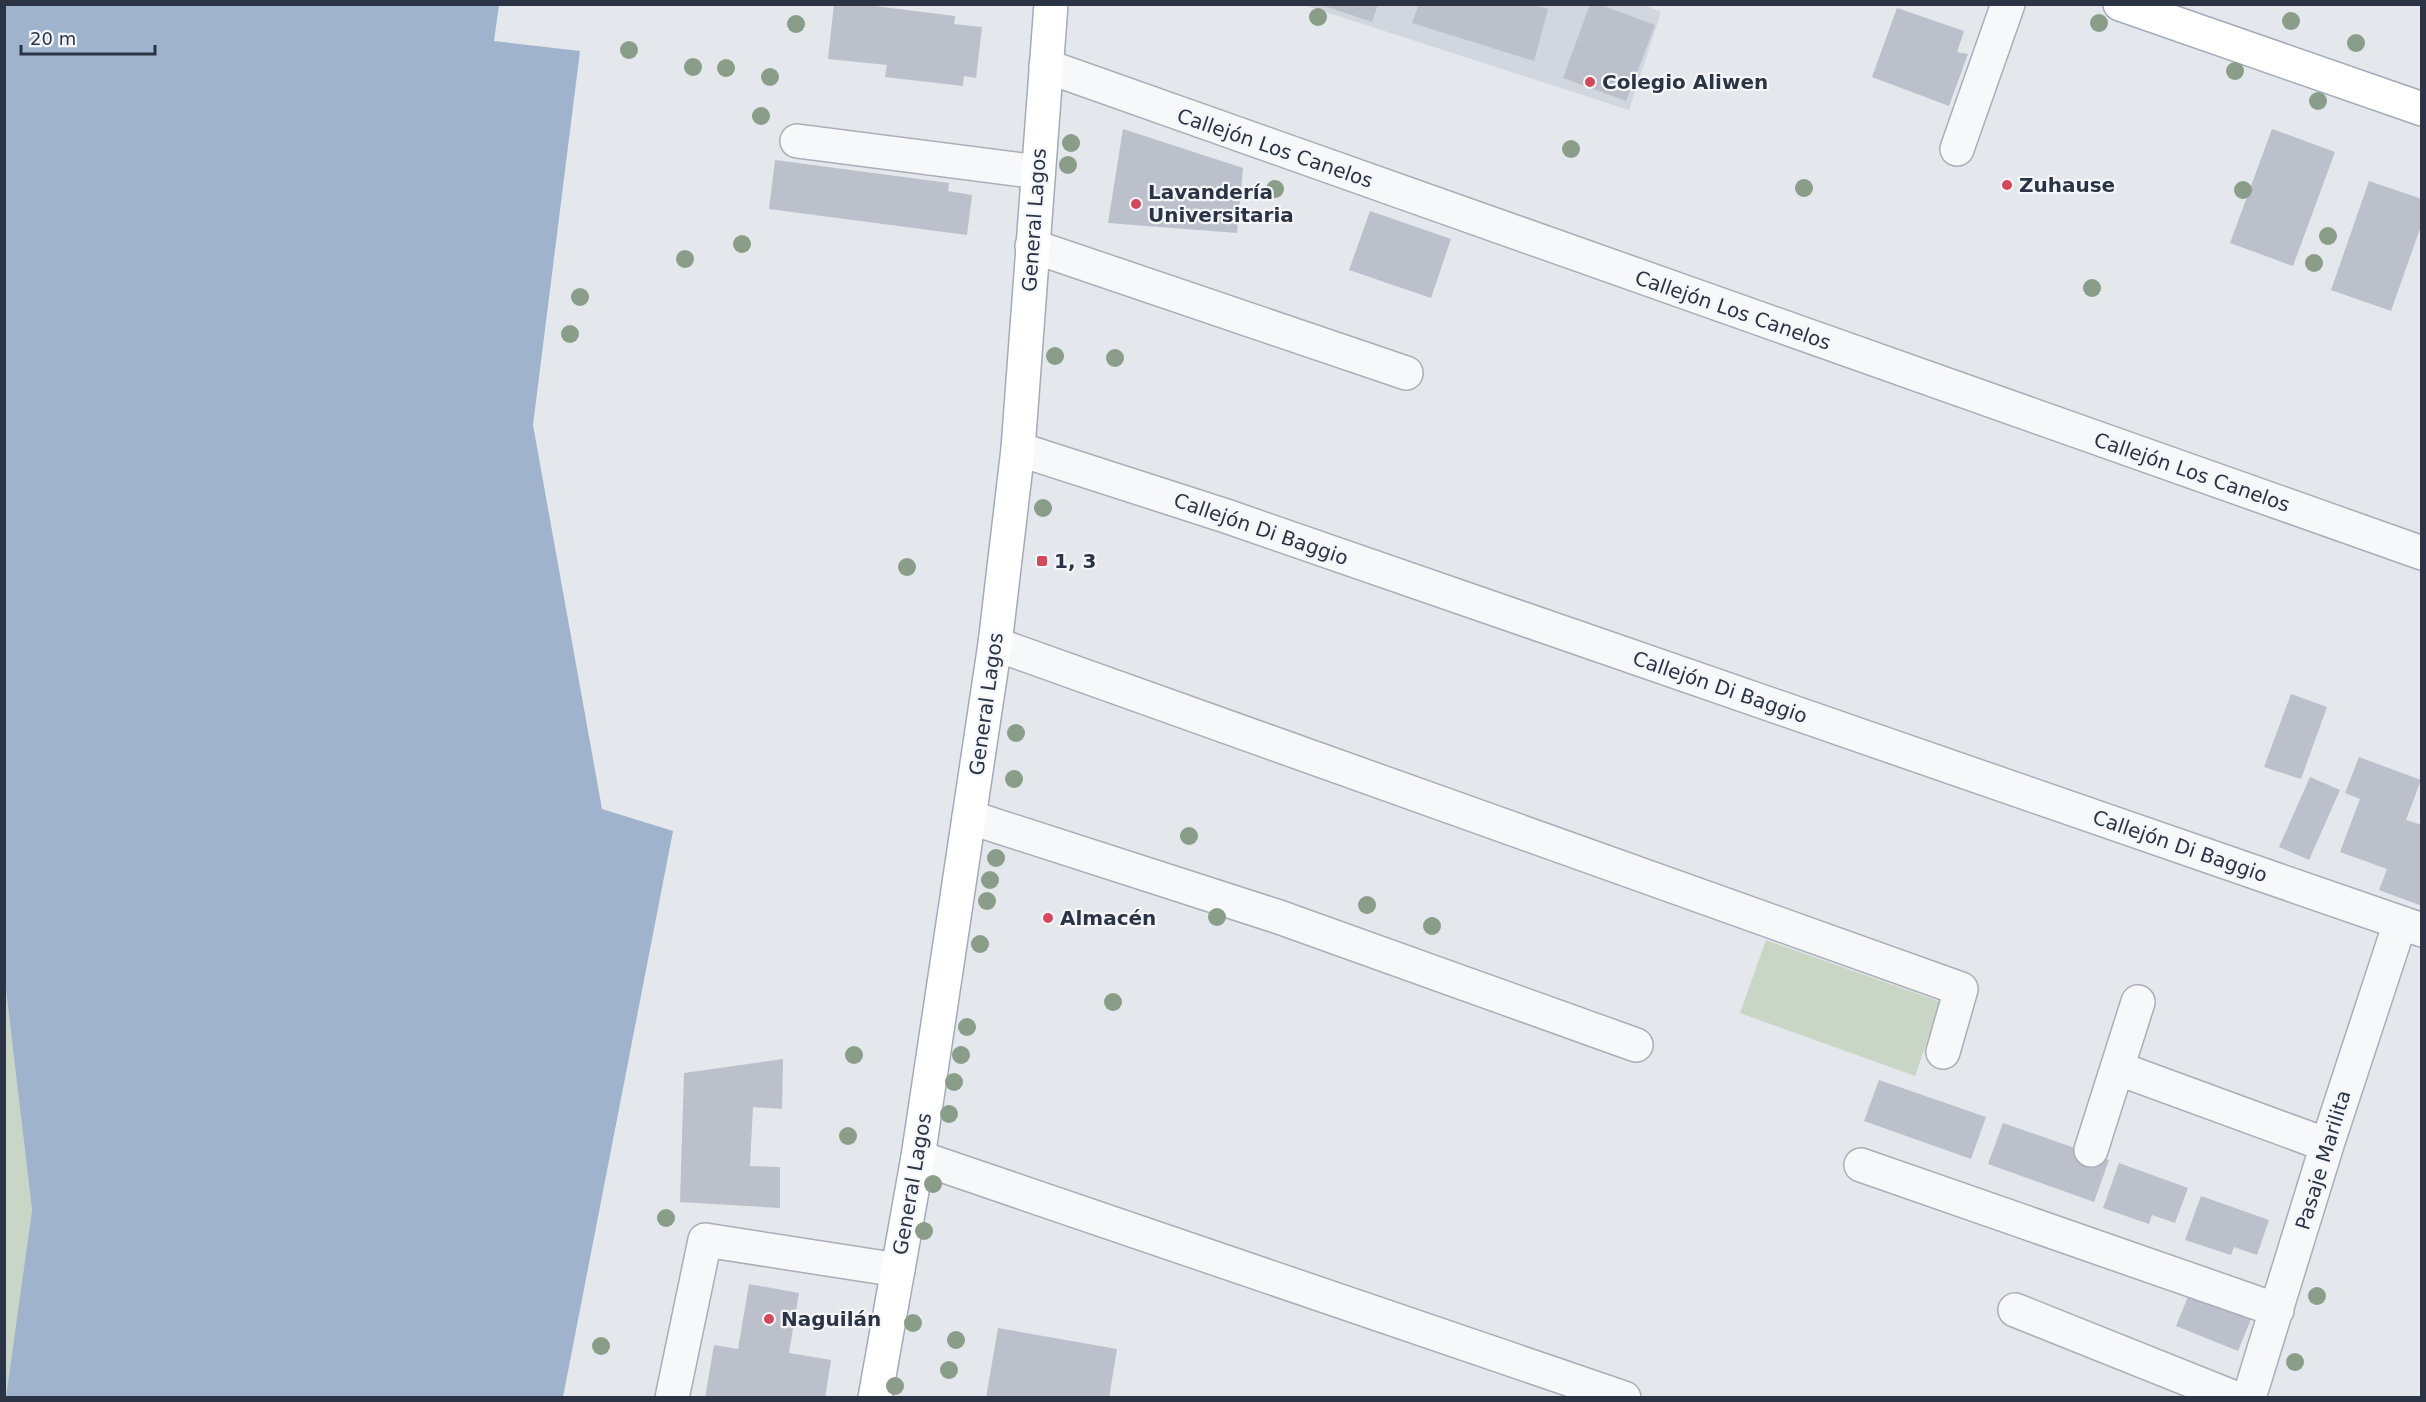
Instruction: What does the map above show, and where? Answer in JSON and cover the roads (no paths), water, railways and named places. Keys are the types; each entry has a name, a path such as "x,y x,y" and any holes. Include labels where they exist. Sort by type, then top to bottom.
{"main road":[{"name":"General Lagos","path":"875,1398 918,1158 995,644 1018,449 1051,4"},
{"path":"2120,4 2421,109"}],"street":[{"path":"1957,149 2008,4"},
{"name":"Callejón Los Canelos","path":"1046,66 2421,553"},
{"path":"797,141 1038,172"},
{"path":"1032,246 1406,373"},
{"name":"Callejón Di Baggio","path":"1018,449 1226,516 2411,927"},
{"path":"995,644 1961,989 1943,1052"},
{"path":"969,817 1279,917 1636,1045"},
{"name":"Pasaje Marilita","path":"2015,1310 2252,1395 2327,1145 2411,927"},
{"path":"2091,1150 2138,1002"},
{"path":"2117,1068 2327,1145"},
{"path":"918,1158 1624,1398"},
{"path":"1861,1165 2277,1310"},
{"path":"672,1398 705,1240 898,1270"}],"water":[{"path":"4,5 499,5 494,41 580,51 533,425 602,809 673,831 563,1397 6,1397 32,1210 4,973"}],"place":[{"name":"Colegio Aliwen","path":"1590,82"},
{"name":"Zuhause","path":"2007,185"},
{"name":"Lavandería Universitaria","path":"1136,204"},
{"name":"1, 3","path":"1042,561"},
{"name":"Almacén","path":"1048,918"},
{"name":"Naguilán","path":"769,1319"}]}
